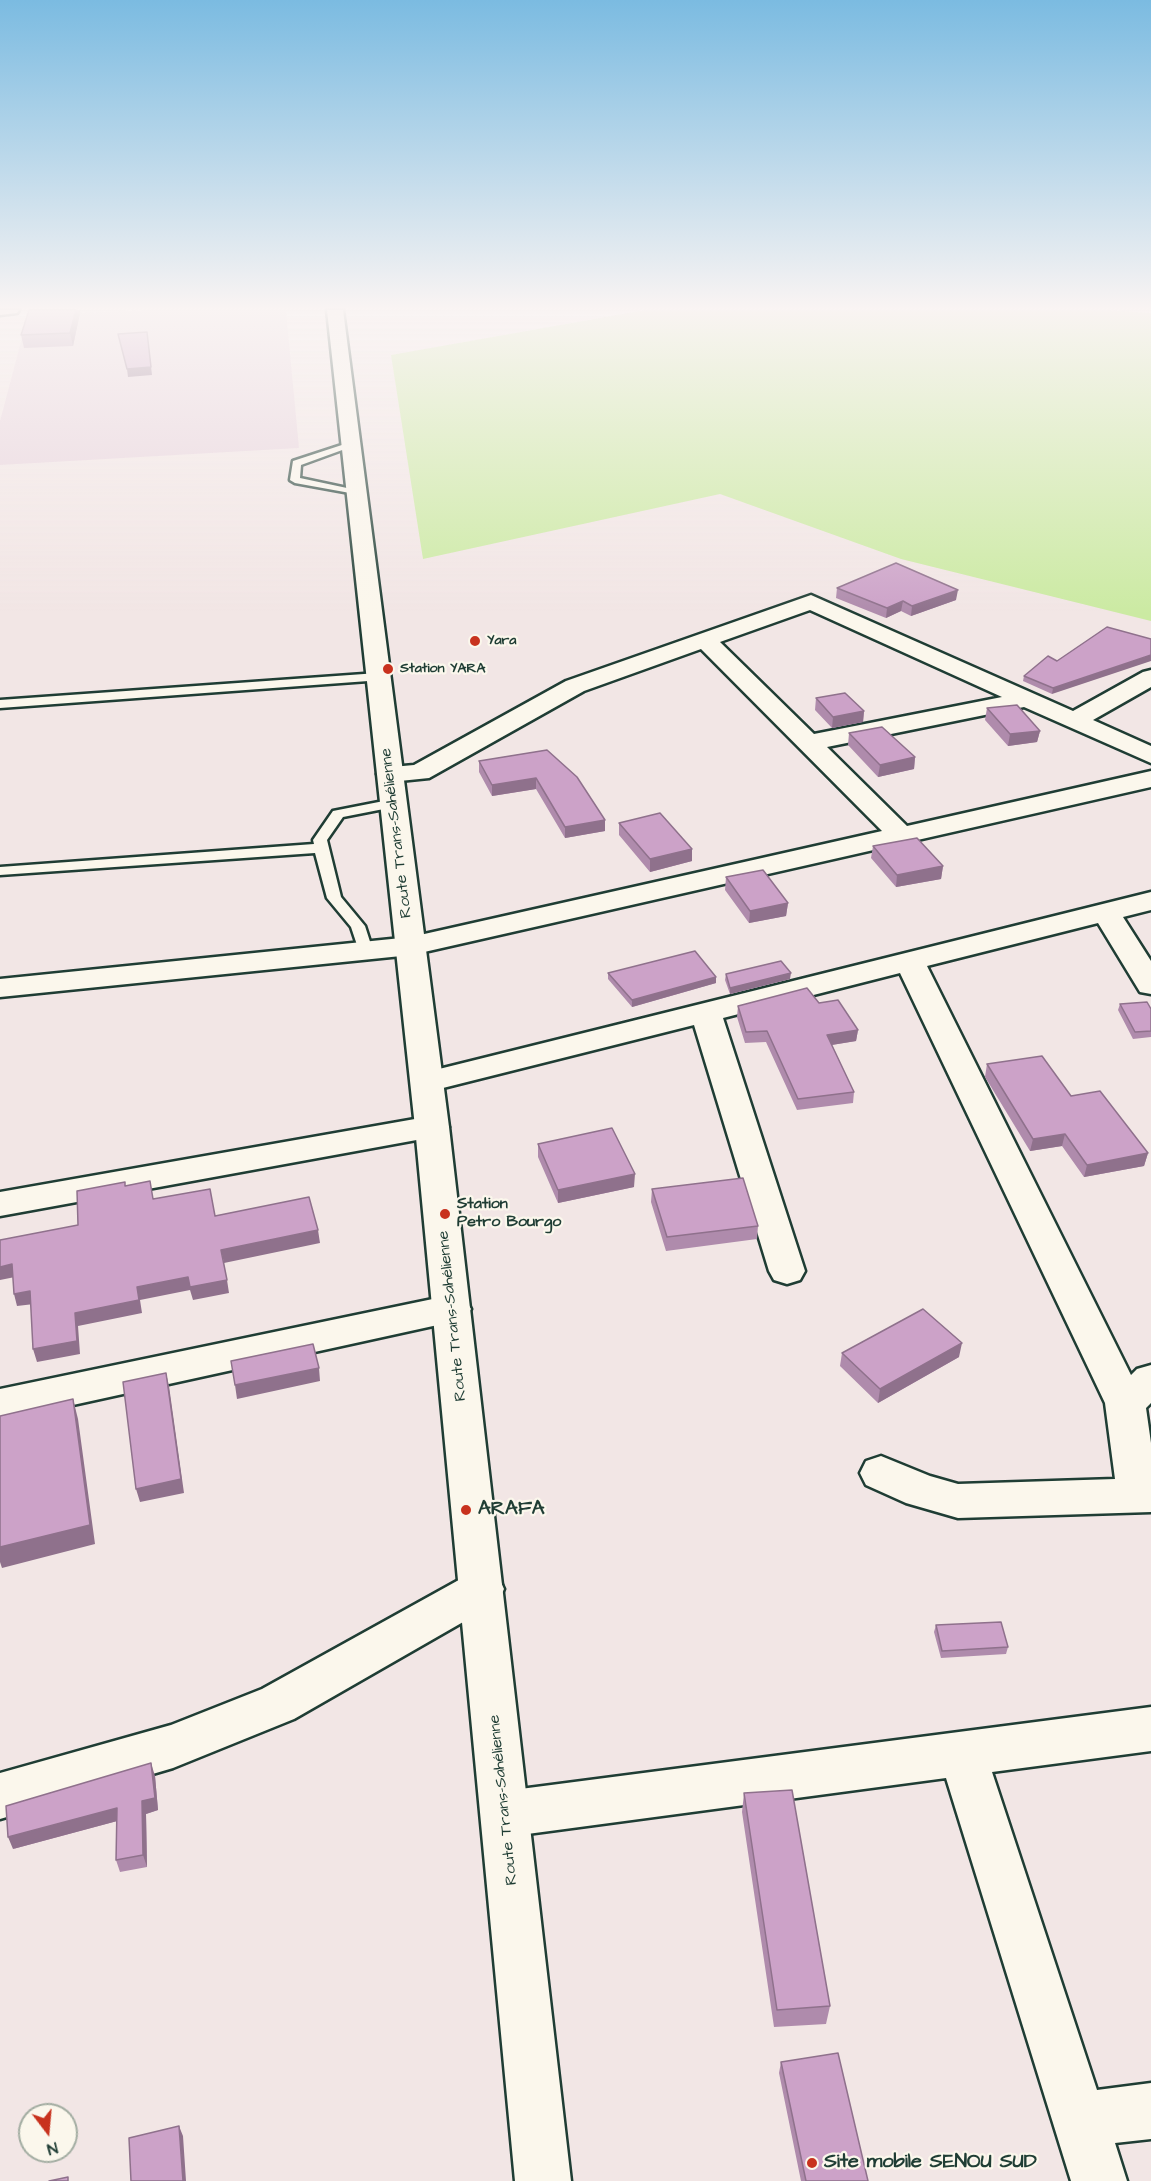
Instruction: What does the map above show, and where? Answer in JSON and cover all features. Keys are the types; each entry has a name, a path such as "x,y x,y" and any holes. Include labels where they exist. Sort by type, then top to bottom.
{"main road":[{"name":"Route Trans-Sahélienne","path":"347,412 432,1127 543,2181"},
{"path":"392,789 575,686 812,602 1151,755"},
{"path":"705,640 901,836"},
{"path":"1075,720 1151,677"},
{"path":"808,742 1028,699"},
{"path":"0,988 411,946 1151,779"},
{"path":"427,1082 1151,901"},
{"path":"1106,912 1151,985"},
{"path":"880,1473 921,1491 958,1501 1144,1496 1138,1391 909,961"},
{"path":"706,1012 787,1271"},
{"path":"0,1204 432,1127"},
{"path":"0,1404 452,1309"},
{"path":"0,1796 173,1746 278,1704 482,1589"},
{"path":"506,1814 1151,1729"},
{"path":"962,1754 1099,2181"},
{"path":"1079,2120 1151,2111"}],"lane":[{"path":"351,445 296,463 296,480 357,493"},
{"path":"0,704 378,677"},
{"path":"366,951 358,926 334,898 320,840 338,814 356,809 392,789"},
{"path":"0,871 321,848"}],"shaded area":[{"path":"2,412 296,412 299,448 0,465 0,421"}],"green space":[{"path":"400,412 1151,412 1151,621 901,559 720,494 423,559"}],"building":[{"path":"896,563 958,590 912,606 903,601 887,608 837,588"},
{"path":"1107,627 1151,639 1151,655 1053,688 1024,676 1048,656 1057,661"},
{"path":"845,693 864,711 833,717 816,698"},
{"path":"1017,705 1040,731 1010,734 987,708"},
{"path":"882,727 915,757 880,765 849,733"},
{"path":"547,750 577,777 605,820 565,827 536,778 492,785 479,761"},
{"path":"660,813 692,849 650,859 619,823"},
{"path":"917,838 943,866 897,875 873,846"},
{"path":"763,870 788,903 750,911 726,877"},
{"path":"695,951 716,977 632,1000 608,973"},
{"path":"781,961 791,973 730,988 726,974"},
{"path":"807,988 819,1003 838,1000 858,1030 827,1035 854,1092 798,1099 767,1031 746,1032 738,1006"},
{"path":"1147,1002 1151,1009 1151,1031 1135,1032 1120,1004"},
{"path":"1042,1056 1071,1096 1100,1091 1148,1153 1087,1165 1065,1134 1033,1139 987,1064"},
{"path":"612,1128 635,1174 558,1190 538,1144"},
{"path":"743,1178 758,1226 667,1237 652,1189"},
{"path":"150,1181 153,1199 210,1189 215,1216 309,1197 318,1230 221,1250 227,1280 190,1287 188,1277 137,1287 139,1300 75,1313 77,1341 33,1349 30,1291 14,1294 12,1264 0,1267 0,1240 78,1225 77,1191 125,1182 125,1186"},
{"path":"923,1309 962,1343 880,1389 842,1353"},
{"path":"313,1344 319,1368 235,1385 231,1361"},
{"path":"166,1373 181,1479 136,1489 123,1382"},
{"path":"73,1399 90,1525 0,1547 0,1416"},
{"path":"1001,1622 1008,1647 942,1651 936,1625"},
{"path":"151,1763 155,1798 142,1801 143,1855 116,1860 117,1808 8,1837 6,1806"},
{"path":"792,1790 830,2006 777,2010 744,1793"},
{"path":"838,2053 868,2181 806,2181 781,2062"},
{"path":"179,2126 183,2181 131,2181 129,2138"},
{"path":"68,2177 68,2181 49,2181"}],"place":[{"name":"Yara","path":"475,641"},
{"name":"Station YARA","path":"388,669"},
{"name":"Station Petro Bourgo","path":"445,1214"},
{"name":"ARAFA","path":"466,1510"},
{"name":"Site mobile SENOU SUD","path":"812,2163"}]}
